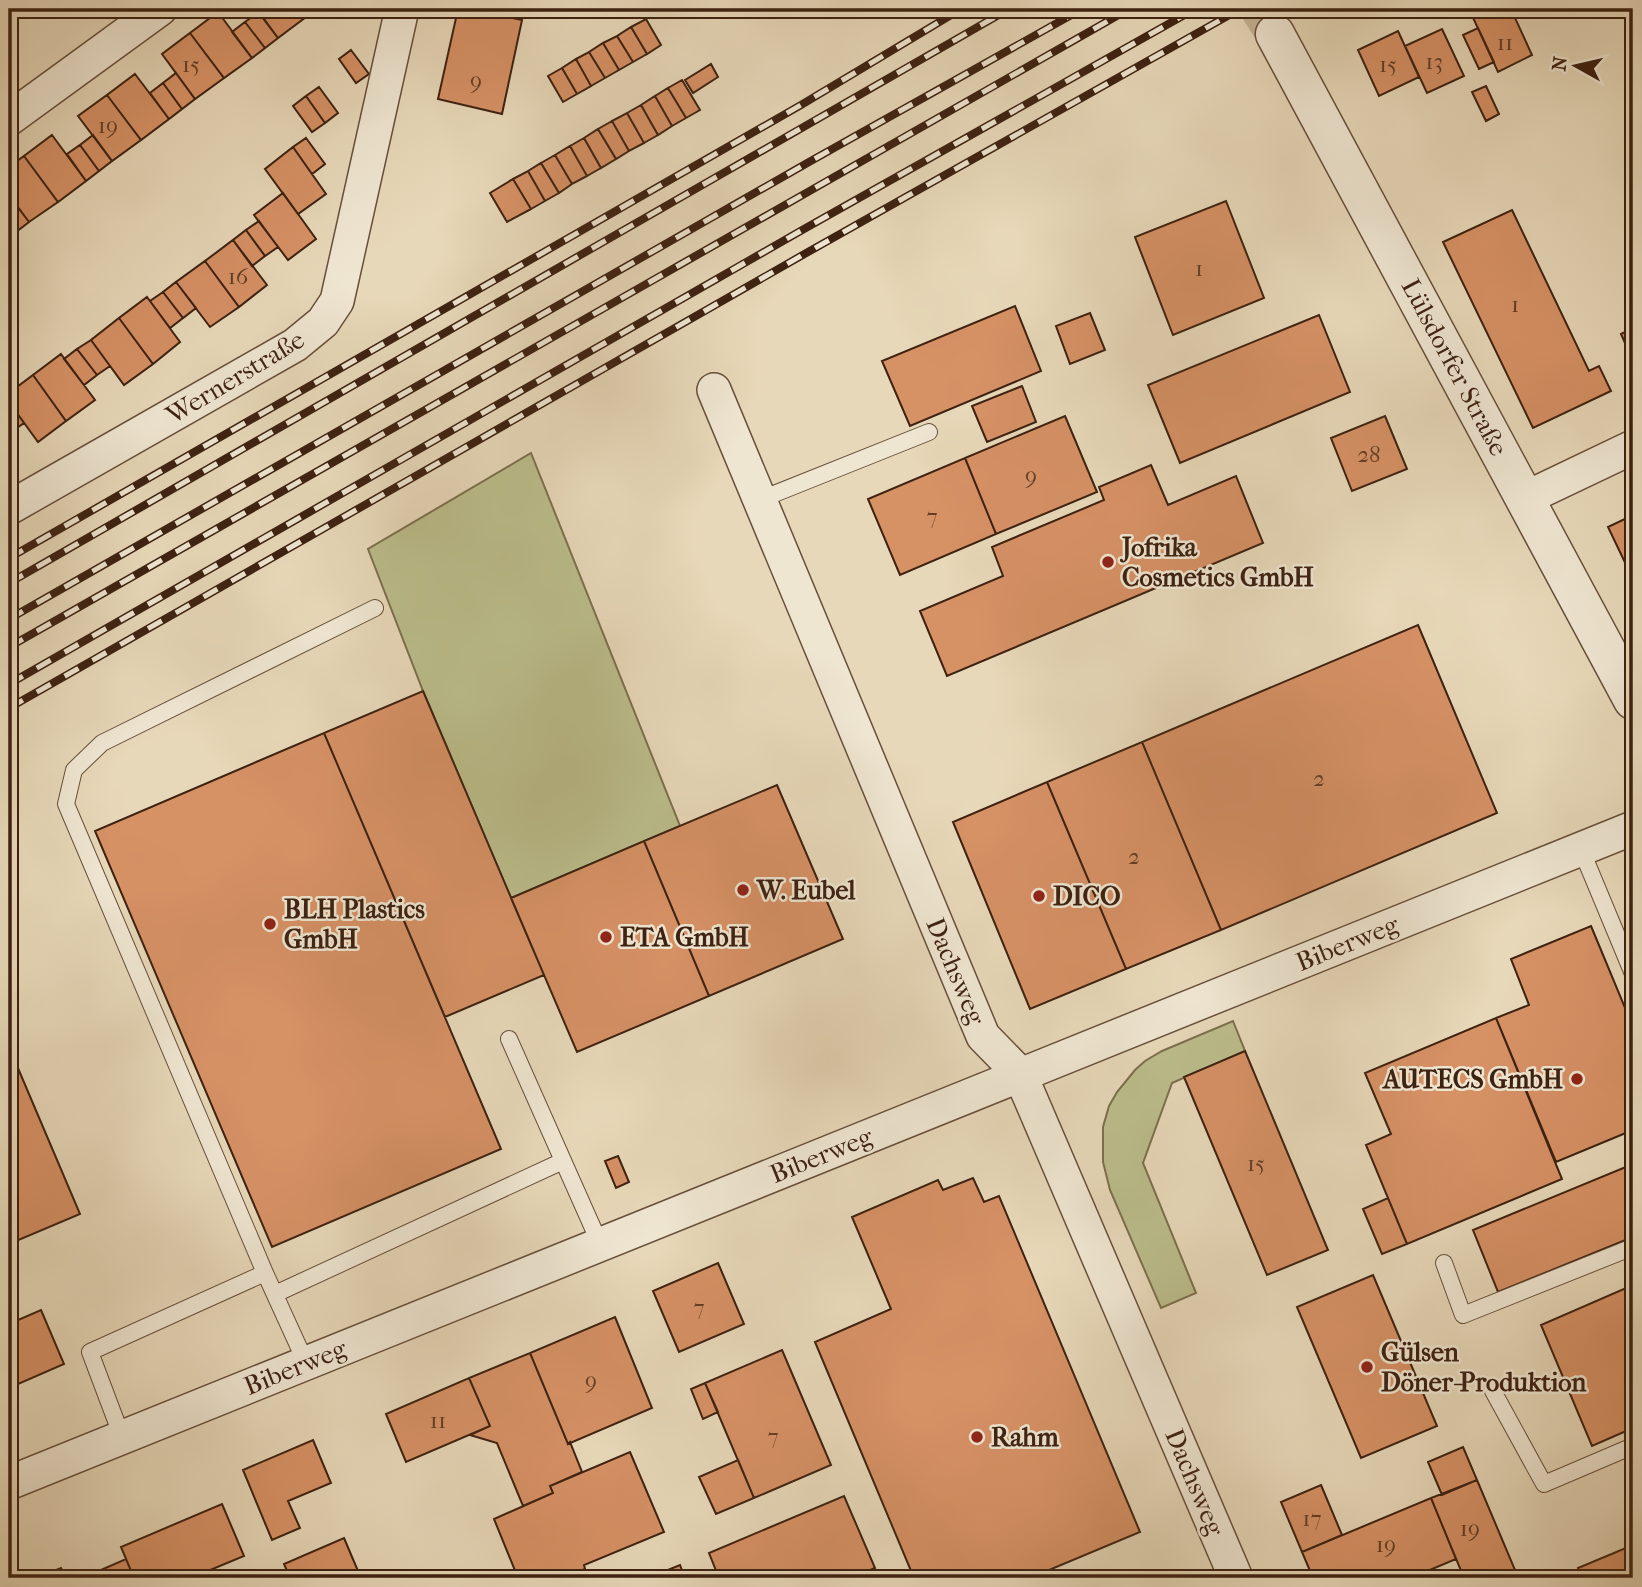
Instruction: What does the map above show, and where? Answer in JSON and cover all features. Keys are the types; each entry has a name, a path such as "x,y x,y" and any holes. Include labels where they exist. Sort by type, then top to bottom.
{"street":[{"path":"9,119 160,9"},
{"name":"Wernerstraße","path":"9,508 295,345 323,322 338,301 402,9"},
{"name":"Lülsdorfer Straße","path":"1275,34 1633,700"},
{"name":"Dachsweg","path":"714,390 983,1036 1020,1074 1236,1578"},
{"path":"1526,498 1633,447"},
{"name":"Biberweg","path":"9,1483 1633,828"}],"lane":[{"path":"759,500 929,432"},
{"path":"306,1363 265,1273 66,804 74,770 102,743 375,608"},
{"path":"1581,849 1633,974"},
{"path":"509,1039 600,1244"},
{"path":"275,1294 563,1161"},
{"path":"1444,1263 1463,1315 1633,1247"},
{"path":"122,1437 90,1352 265,1273"},
{"path":"1493,1391 1544,1484 1633,1446"}],"green space":[{"path":"531,453 680,826 511,898 423,691 368,549"},
{"path":"1233,1021 1245,1051 1172,1083 1143,1163 1196,1293 1161,1308 1110,1190 1103,1162 1103,1127 1109,1106 1117,1092 1145,1061"}],"building":[{"path":"256,9 300,9 306,17 278,38"},
{"path":"300,9 317,9 306,17"},
{"path":"458,9 473,9 522,20 502,114 438,99"},
{"path":"1469,9 1511,9 1532,55 1498,72"},
{"path":"218,12 252,58 224,78 190,33"},
{"path":"259,12 278,38 265,48 245,22"},
{"path":"646,19 661,45 647,54 631,27"},
{"path":"245,22 265,48 252,58 232,32"},
{"path":"631,27 647,54 633,62 617,36"},
{"path":"1478,28 1494,62 1479,69 1463,35"},
{"path":"1442,29 1464,76 1427,93 1405,46"},
{"path":"1398,31 1419,77 1379,96 1358,50"},
{"path":"190,33 224,78 195,99 162,54"},
{"path":"617,36 633,62 619,70 603,43"},
{"path":"603,43 619,70 605,78 589,52"},
{"path":"351,50 369,74 356,83 339,59"},
{"path":"589,52 605,78 591,86 576,59"},
{"path":"576,59 591,86 577,94 562,68"},
{"path":"711,64 718,77 693,93 685,80"},
{"path":"562,68 577,94 563,102 548,76"},
{"path":"176,73 195,99 182,109 163,83"},
{"path":"135,74 169,119 141,140 107,95"},
{"path":"682,80 700,110 686,118 668,88"},
{"path":"163,83 182,109 169,119 150,93"},
{"path":"1486,86 1499,114 1486,121 1472,92"},
{"path":"319,87 338,113 325,123 306,96"},
{"path":"668,88 686,118 672,126 655,96"},
{"path":"107,95 141,140 112,161 78,116"},
{"path":"306,96 325,123 312,132 293,106"},
{"path":"655,96 672,126 658,135 641,105"},
{"path":"641,105 658,135 644,143 627,113"},
{"path":"627,113 644,143 629,151 612,121"},
{"path":"612,121 629,151 616,159 598,129"},
{"path":"598,129 616,159 601,168 584,138"},
{"path":"52,135 86,181 58,202 24,156"},
{"path":"93,135 112,161 99,171 80,145"},
{"path":"306,138 325,164 312,174 293,147"},
{"path":"584,138 601,168 587,176 570,146"},
{"path":"80,145 99,171 86,181 67,154"},
{"path":"570,146 587,176 572,184 555,155"},
{"path":"293,147 326,194 298,214 265,169"},
{"path":"555,155 572,184 559,193 541,163"},
{"path":"24,156 58,202 29,222 9,195 9,167"},
{"path":"541,163 559,193 545,201 528,171"},
{"path":"528,171 545,201 531,209 513,179"},
{"path":"513,179 531,209 507,222 490,193"},
{"path":"283,193 316,239 288,260 254,215"},
{"path":"10,197 29,222 16,232 9,222"},
{"path":"1226,201 1264,298 1173,335 1135,237"},
{"path":"1512,210 1589,371 1599,366 1611,391 1533,428 1443,242"},
{"path":"259,221 278,247 265,256 246,230"},
{"path":"9,222 16,232 9,238"},
{"path":"246,230 265,256 252,266 233,240"},
{"path":"233,240 267,285 239,307 205,261"},
{"path":"205,261 239,307 210,327 176,282"},
{"path":"176,282 196,308 183,318 163,292"},
{"path":"163,292 183,318 170,328 150,301"},
{"path":"147,297 180,342 153,364 119,318"},
{"path":"1015,306 1041,371 910,426 882,361"},
{"path":"1090,313 1105,350 1070,364 1056,326"},
{"path":"1319,315 1350,392 1180,463 1148,385"},
{"path":"119,318 153,364 124,385 91,340"},
{"path":"1633,328 1633,361 1621,334"},
{"path":"91,340 110,366 97,375 77,349"},
{"path":"77,349 97,375 84,385 64,359"},
{"path":"61,354 95,400 66,421 33,375"},
{"path":"33,375 66,421 38,442 9,402 9,393"},
{"path":"1022,386 1036,422 987,442 972,406"},
{"path":"9,402 24,423 11,432 9,430"},
{"path":"1065,416 1097,492 996,534 965,458"},
{"path":"1385,416 1407,469 1352,491 1331,438"},
{"path":"965,458 996,534 900,575 868,499"},
{"name":"Jofrika Cosmetics GmbH","path":"1151,465 1168,505 1236,476 1263,543 947,676 920,611 1003,576 992,547 1104,500 1099,487"},
{"path":"1633,515 1633,569 1629,571 1608,527"},
{"path":"1418,625 1497,813 1221,930 1142,742"},
{"path":"423,691 544,975 445,1017 324,733"},
{"name":"BLH Plastics GmbH","path":"324,733 501,1149 272,1247 95,831"},
{"path":"1142,742 1221,930 1126,969 1047,782"},
{"name":"DICO","path":"1047,782 1126,969 1030,1009 953,822"},
{"name":"W. Eubel","path":"777,785 843,939 709,996 644,841"},
{"name":"ETA GmbH","path":"644,841 709,996 577,1052 511,898"},
{"name":"AUTECS GmbH","path":"1591,926 1633,1027 1633,1130 1556,1162 1496,1018 1529,1005 1511,959"},
{"path":"1496,1018 1562,1179 1407,1244 1366,1145 1391,1134 1365,1073"},
{"path":"9,1047 80,1214 9,1244"},
{"path":"1245,1051 1328,1250 1267,1275 1184,1077"},
{"path":"618,1156 629,1182 616,1188 605,1161"},
{"path":"1633,1164 1633,1237 1498,1292 1473,1230"},
{"name":"Rahm","path":"973,1178 984,1202 999,1196 1140,1532 1030,1578 914,1578 815,1342 891,1309 852,1217 938,1180 943,1190"},
{"path":"1388,1198 1407,1244 1382,1254 1363,1209"},
{"path":"718,1263 744,1324 679,1352 653,1291"},
{"name":"Gülsen Döner-Produktion","path":"1373,1275 1437,1426 1361,1458 1297,1307"},
{"path":"1633,1285 1633,1428 1592,1446 1541,1325"},
{"path":"41,1310 64,1364 9,1388 9,1324"},
{"path":"615,1317 652,1408 568,1444 530,1353"},
{"path":"782,1350 831,1465 754,1498 705,1383"},
{"path":"530,1353 582,1472 550,1486 553,1493 523,1506 497,1443 470,1435 490,1426 469,1378"},
{"path":"469,1378 490,1426 406,1462 386,1414"},
{"path":"705,1383 718,1412 703,1419 691,1389"},
{"path":"313,1440 331,1483 288,1501 300,1528 272,1540 243,1470"},
{"path":"1463,1447 1477,1480 1442,1495 1428,1462"},
{"path":"630,1452 664,1532 584,1565 585,1569 563,1578 518,1578 494,1519 553,1493 550,1486"},
{"path":"738,1460 754,1498 716,1514 699,1477"},
{"path":"1477,1480 1515,1570 1496,1578 1464,1578 1431,1498"},
{"path":"1321,1485 1342,1535 1302,1552 1281,1502"},
{"path":"844,1496 875,1568 851,1578 719,1578 709,1553"},
{"path":"1431,1498 1456,1559 1411,1578 1313,1578 1302,1552"},
{"path":"222,1504 244,1556 191,1578 134,1578 121,1547"},
{"path":"344,1538 361,1578 290,1578 284,1564"},
{"path":"1633,1545 1633,1578 1583,1578 1578,1568"},
{"path":"126,1559 134,1578 90,1578 96,1576 94,1573"},
{"path":"680,1565 685,1578 648,1578"},
{"path":"61,1568 66,1578 36,1578"},
{"path":"585,1569 589,1578 563,1578"}],"tunnel":[{"path":"1259,9 1275,34"}],"railway":[{"path":"9,558 801,105 961,9"},
{"path":"9,583 1009,9"},
{"path":"9,619 1082,9"},
{"path":"9,647 1129,9"},
{"path":"9,684 804,229 1195,9"},
{"path":"9,708 1240,9"}],"place":[{"name":"Jofrika Cosmetics GmbH","path":"1108,562"},
{"name":"W. Eubel","path":"743,890"},
{"name":"DICO","path":"1039,896"},
{"name":"BLH Plastics GmbH","path":"270,924"},
{"name":"ETA GmbH","path":"606,937"},
{"name":"AUTECS GmbH","path":"1577,1079"},
{"name":"Gülsen Döner-Produktion","path":"1367,1367"},
{"name":"Rahm","path":"977,1437"}]}
